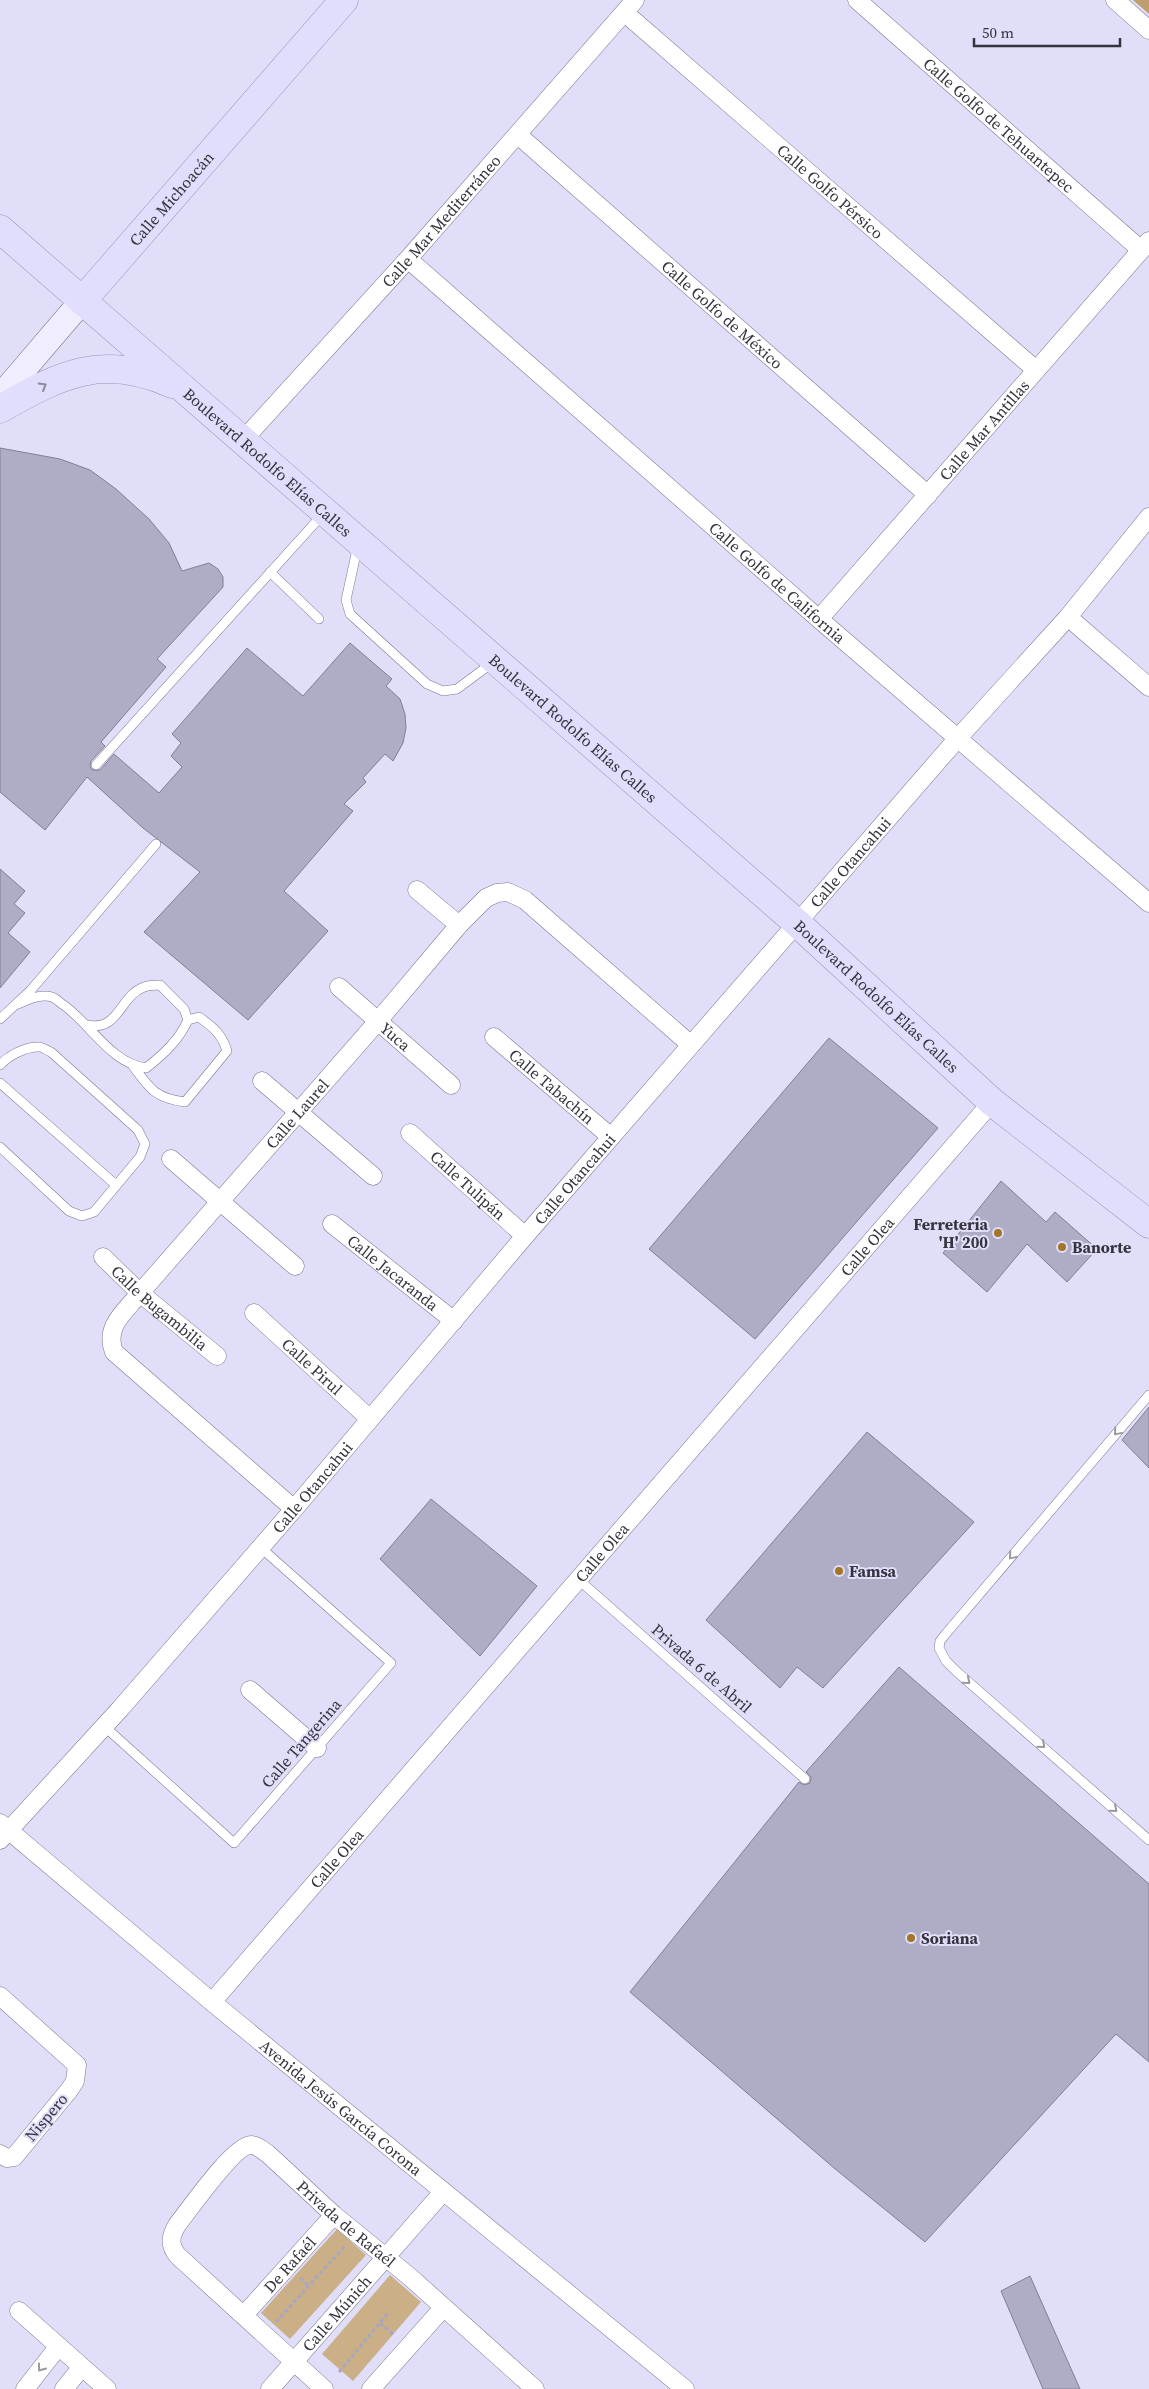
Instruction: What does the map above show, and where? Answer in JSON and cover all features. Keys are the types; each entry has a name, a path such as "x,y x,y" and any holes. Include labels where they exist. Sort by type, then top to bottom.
{"main road":[{"name":"Calle Michoacán","path":"0,397 344,0"},
{"name":"Boulevard Rodolfo Elías Calles","path":"0,229 244,439 797,923 992,1102 1149,1224"},
{"path":"0,409 54,380 95,369 111,369 154,376 188,391"}],"street":[{"name":"Calle Golfo de Tehuantepec","path":"856,0 1145,245"},
{"path":"1114,0 1149,30"},
{"name":"Calle Mar Mediterráneo","path":"244,439 408,259 630,6"},
{"name":"Calle Golfo Pérsico","path":"630,6 1036,370"},
{"name":"Calle Golfo de México","path":"518,135 928,495"},
{"name":"Calle Mar Antillas","path":"820,619 1145,245"},
{"name":"Calle Golfo de California","path":"408,259 1149,903"},
{"name":"Calle Otancahui","path":"3,1831 104,1726 294,1509 525,1236 691,1044 958,738 1068,617 1149,517"},
{"path":"1068,617 1149,687"},
{"path":"417,890 459,925"},
{"name":"Calle Laurel","path":"294,1509 114,1352 110,1340 112,1328 140,1293 378,1021 459,925 486,898 497,893 508,892 525,900 691,1044"},
{"name":"Yuca","path":"339,987 451,1085"},
{"name":"Calle Tabachín","path":"494,1037 611,1137"},
{"path":"262,1081 372,1176"},
{"name":"Calle Olea","path":"212,2002 992,1102"},
{"name":"Calle Tulipán","path":"410,1133 525,1236"},
{"path":"171,1159 218,1202 295,1266"},
{"name":"Calle Jacaranda","path":"332,1224 454,1321"},
{"name":"Calle Bugambilia","path":"103,1257 140,1293 217,1356"},
{"name":"Calle Pirul","path":"254,1313 370,1419"},
{"path":"250,1690 317,1748"},
{"name":"Avenida Jesús García Corona","path":"3,1831 685,2389"},
{"name":"Nispero","path":"0,1996 78,2066 75,2081 56,2107 14,2156 2,2155"},
{"name":"Privada de Rafaél","path":"244,2315 178,2256 170,2240 177,2225 230,2158 238,2151 251,2145 258,2147 268,2154 334,2215 388,2257 536,2389"},
{"name":"Calle Múnich","path":"270,2389 388,2257 443,2192"},
{"name":"De Rafaél","path":"244,2315 334,2215"},
{"path":"370,2389 443,2308"},
{"path":"19,2311 81,2368 107,2389"},
{"path":"244,2315 324,2389"},
{"path":"25,2389 58,2347"},
{"path":"64,2389 81,2368"}],"lane":[{"path":"96,765 326,511"},
{"path":"359,540 346,600 350,614 427,684 443,691 457,688 496,660"},
{"path":"270,572 319,619"},
{"path":"0,1019 16,1005 156,844"},
{"path":"86,1025 97,1027 107,1024 133,993 144,986 160,985 184,1009 188,1020"},
{"path":"16,1005 35,997 52,997 86,1025 119,1058 134,1066 146,1068 162,1056 181,1034 188,1020 199,1016 215,1028 224,1039 227,1051 185,1102 159,1096 150,1090 134,1066"},
{"path":"0,1065 7,1057 24,1050 40,1048 52,1052 138,1130 146,1144 140,1157 94,1212 82,1216 69,1211 0,1147"},
{"path":"0,1083 116,1185"},
{"path":"1149,1395 949,1630 940,1641 938,1648 946,1661 956,1671 1149,1840"},
{"name":"Calle Tangerina","path":"104,1726 234,1843 317,1748 391,1663 260,1547"},
{"name":"Privada 6 de Abril","path":"579,1580 805,1779"}],"path":[{"path":"273,2325 351,2240"},
{"path":"339,2372 389,2312"},
{"path":"380,2323 395,2336"}],"shaded area":[{"path":"1133,0 1149,0 1149,14"},
{"path":"337,2229 366,2255 290,2339 261,2313"},
{"path":"390,2275 421,2302 353,2381 322,2354"}],"building":[{"path":"0,448 60,459 90,470 116,489 149,519 169,543 182,571 209,563 218,569 223,577 223,587 157,659 166,667 101,742 105,746 91,761 90,766 92,770 100,770 114,754 159,793 182,767 171,756 181,743 172,734 247,648 303,696 350,643 392,679 386,686 400,699 405,714 406,728 403,743 393,761 385,754 363,778 366,782 344,804 353,811 284,891 328,931 248,1020 144,932 200,872 143,828 87,777 45,830 0,792"},
{"path":"0,869 25,891 14,904 25,913 8,933 30,952 0,988"},
{"path":"829,1038 938,1128 755,1339 649,1249"},
{"name":"Ferreteria 'H' 200","path":"1001,1181 1046,1222 1055,1212 1097,1249 1067,1282 1027,1244 987,1292 943,1253"},
{"path":"1149,1407 1149,1468 1122,1440"},
{"name":"Famsa","path":"867,1432 974,1522 823,1688 797,1667 780,1688 706,1620"},
{"path":"431,1499 537,1586 480,1656 380,1559"},
{"name":"Soriana","path":"899,1667 1149,1884 1149,2062 1116,2034 925,2242 834,2168 630,1992 799,1782 804,1785 810,1783 811,1777 806,1772"},
{"path":"1030,2276 1080,2389 1043,2389 1001,2291"}],"place":[{"name":"Ferreteria 'H' 200","path":"998,1233"},
{"name":"Banorte","path":"1062,1247"},
{"name":"Famsa","path":"839,1571"},
{"name":"Soriana","path":"911,1938"}]}
